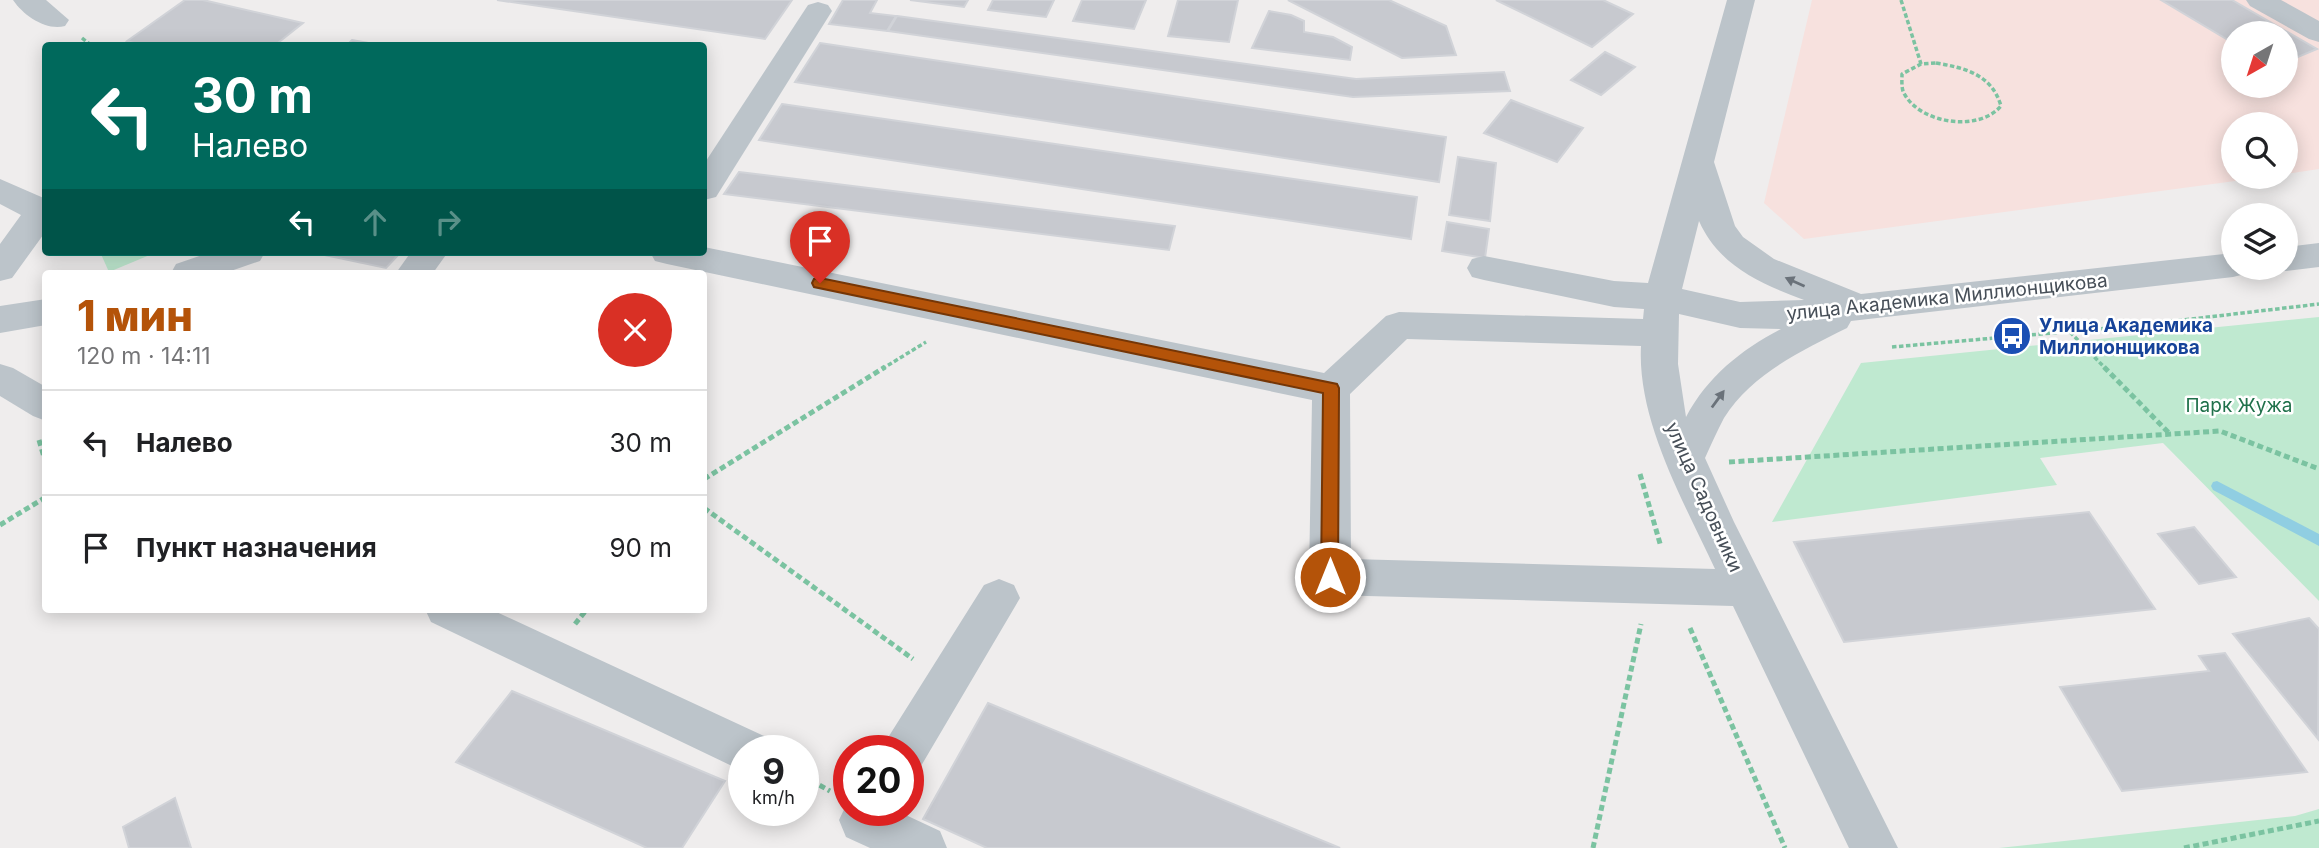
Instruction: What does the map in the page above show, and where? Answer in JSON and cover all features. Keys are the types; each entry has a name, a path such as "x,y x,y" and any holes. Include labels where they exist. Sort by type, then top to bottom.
{"street":[{"path":"27,0 55,20"},
{"name":"улица Садовники","path":"1741,0 1697,159 1661,315 1659,364 1667,416 1745,588 1874,848"},
{"path":"2260,0 2319,33"},
{"path":"707,184 818,11"},
{"path":"1697,159 1722,234 1738,250 1770,270 1858,307"},
{"path":"0,190 42,211 0,269"},
{"path":"2298,258 2319,255"},
{"path":"197,270 237,256"},
{"path":"416,270 428,256"},
{"path":"687,256 1331,388"},
{"name":"улица Академика Миллионщикова","path":"1661,315 1783,316 2221,266"},
{"path":"1484,268 1614,294 1661,315"},
{"path":"1685,459 1705,417 1722,393 1750,365 1789,341 1858,307"},
{"path":"0,320 9,316 42,312"},
{"path":"1661,315 1399,325 1331,388 1330,577 1745,588"},
{"path":"0,378 42,404"},
{"path":"915,735 999,598"},
{"path":"455,613 728,742"},
{"path":"876,826 923,848"}],"path":[{"path":"1901,0 1921,64"},
{"path":"1921,64 1952,65 1983,78 2001,97 2002,107 1997,115 1987,121 1957,123 1923,112 1902,93 1899,83 1909,68 1921,64"},
{"path":"1892,347 2319,304"},
{"path":"707,477 972,314"},
{"path":"2069,331 2170,434"},
{"path":"1727,463 2220,431 2318,467"},
{"path":"1640,474 1661,586 1785,848"},
{"path":"0,525 42,499"},
{"path":"707,510 947,683"},
{"path":"1593,848 1661,586"},
{"path":"2184,848 2319,821"}],"shaded area":[{"path":"1812,0 2319,0 2319,169 2298,172 2298,112 2221,112 2221,183 1804,239 1764,203"}],"green space":[{"path":"102,256 147,256 114,270 108,270"},
{"name":"Парк Жужа","path":"2319,317 2319,601 2163,443 2040,458 2057,485 1772,522 1861,363"},
{"path":"2319,809 2319,848 1999,848 2295,816"}],"building":[{"path":"185,0 203,0 303,23 279,42 127,41"},
{"path":"497,0 792,0 765,39"},
{"path":"843,0 877,0 870,13 896,16 887,31 829,24"},
{"path":"910,0 968,0 964,7"},
{"path":"993,0 1054,0 1046,17 988,10"},
{"path":"1082,0 1146,0 1134,29 1073,21"},
{"path":"1178,0 1238,0 1229,42 1168,36"},
{"path":"1288,0 1389,0 1446,26 1456,55 1402,58"},
{"path":"1496,0 1603,0 1633,14 1592,47"},
{"path":"2161,0 2232,0 2268,21 2221,21 2221,36"},
{"path":"1269,11 1291,15 1304,21 1304,32 1333,37 1352,47 1350,60 1252,48"},
{"path":"897,16 1356,79 1504,72 1510,91 1353,97 888,31"},
{"path":"2298,38 2317,49 2298,57"},
{"path":"820,43 1446,137 1439,182 795,82"},
{"path":"1605,52 1635,67 1601,95 1571,80"},
{"path":"1511,100 1583,128 1557,162 1484,133"},
{"path":"782,104 1417,197 1411,239 759,140"},
{"path":"1458,157 1496,163 1490,221 1449,215"},
{"path":"739,172 1175,226 1169,250 724,194"},
{"path":"1447,222 1489,229 1485,258 1442,251"},
{"path":"329,256 397,256 386,268"},
{"path":"2089,512 2155,609 1844,642 1794,542"},
{"path":"2194,527 2236,577 2199,584 2158,534"},
{"path":"2309,618 2319,629 2318,739 2233,634"},
{"path":"2225,653 2307,772 2122,791 2060,687 2209,671 2199,656"},
{"path":"512,691 725,781 682,848 647,848 456,762"},
{"path":"988,703 1340,848 987,848 924,817"},
{"path":"175,798 191,848 129,848 123,827"}],"waterway":[{"path":"2217,486 2319,540"}],"place":[{"name":"Улица Академика Миллионщикова","path":"2012,336"}],"route":[{"path":"820,283 1331,388 1330,577"}]}
